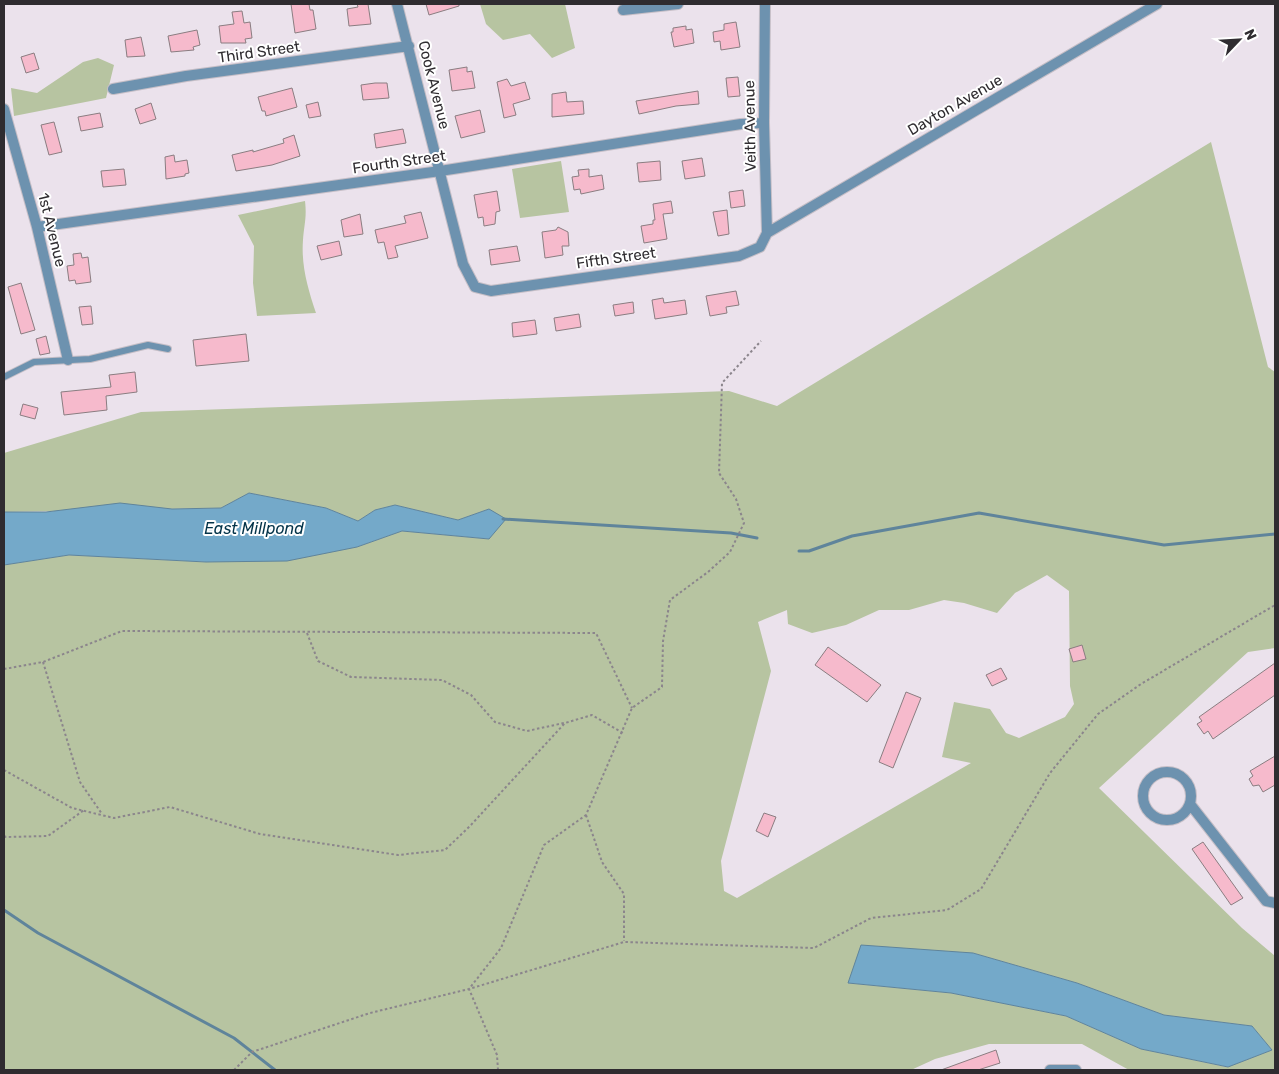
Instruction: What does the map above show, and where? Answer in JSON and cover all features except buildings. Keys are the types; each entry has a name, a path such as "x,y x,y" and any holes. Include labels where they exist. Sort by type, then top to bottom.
{"street":[{"name":"Cook Avenue","path":"397,4 463,264 475,287"},
{"path":"623,10 678,4"},
{"name":"Veith Avenue","path":"760,247 767,233 764,123 765,4"},
{"name":"Dayton Avenue","path":"767,233 1157,4"},
{"name":"Third Street","path":"113,89 186,76 409,46"},
{"name":"1st Avenue","path":"4,109 36,227 68,360"},
{"name":"Fourth Street","path":"36,227 440,172 741,124 764,123"},
{"name":"Fifth Street","path":"475,287 491,291 500,290 740,256 760,247"},
{"path":"1190,804 1186,810 1174,819 1159,818 1152,814 1144,802 1145,786 1156,774 1172,772 1186,781 1190,788 1190,804 1266,900 1275,903"},
{"path":"1050,1070 1076,1070"}],"lane":[{"path":"4,377 34,362 90,359 148,345 168,349"}],"path":[{"path":"469,989 501,948 544,845 586,815 623,733 632,708 662,686 663,642 670,600 708,572 730,552 744,523 736,499 718,473 722,383 761,341"},
{"path":"234,1070 252,1052 370,1013 469,989 624,942 814,948 871,918 947,910 981,889 1050,773 1098,714 1141,684 1275,605"},
{"path":"4,669 43,662 122,631 596,633 632,708"},
{"path":"307,633 318,661 351,677 442,680 471,695 495,722 527,730 565,723 592,715 623,733"},
{"path":"43,662 80,782 102,814"},
{"path":"4,770 72,808 114,818 170,806 270,836 398,855 445,850 470,826 565,723"},
{"path":"4,836 48,836 84,810"},
{"path":"586,815 602,862 624,894 624,942"},
{"path":"469,989 498,1055 498,1070"}],"green space":[{"path":"480,4 565,4 575,48 552,58 530,34 503,40 486,24"},
{"path":"98,58 114,65 106,98 14,116 11,88 37,93 83,62"},
{"path":"1211,142 1268,367 1275,372 1275,648 1248,652 1099,788 1242,928 1275,956 1275,1070 1129,1070 1082,1044 989,1044 935,1059 911,1070 4,1070 4,565 69,555 206,562 357,547 402,531 489,539 489,509 458,520 395,505 375,510 358,521 326,508 249,493 221,508 4,512 4,453 141,412 729,391 777,406","holes":["1047,575 1069,591 1070,686 1074,704 1065,717 1019,738 1006,733 990,709 954,702 942,757 971,763 737,898 724,891 721,861 771,671 758,622 787,610 788,624 812,633 846,625 879,610 909,610 944,600 964,603 997,613 1015,593","973,953 1077,983 1164,1015 1252,1026 1272,1050 1227,1067 1141,1049 1066,1016 951,993 848,983"]},
{"path":"561,161 569,212 520,218 512,169"},
{"path":"305,201 303,259 316,313 257,316 253,283 254,246 238,215"}],"water":[{"name":"East Millpond","path":"249,493 326,508 358,521 375,510 395,505 458,520 489,509 506,519 489,539 402,531 357,547 287,561 206,562 69,555 4,565 4,512 46,512 120,503 172,509 221,508"},
{"path":"861,945 973,953 1077,983 1164,1015 1252,1026 1272,1050 1228,1067 1141,1049 1066,1016 951,993 848,983"}],"waterway":[{"path":"799,551 809,551 852,536 979,513 1164,545 1275,534"},
{"path":"503,519 731,533 757,538"},
{"path":"4,910 38,933 234,1038 275,1070"}]}
